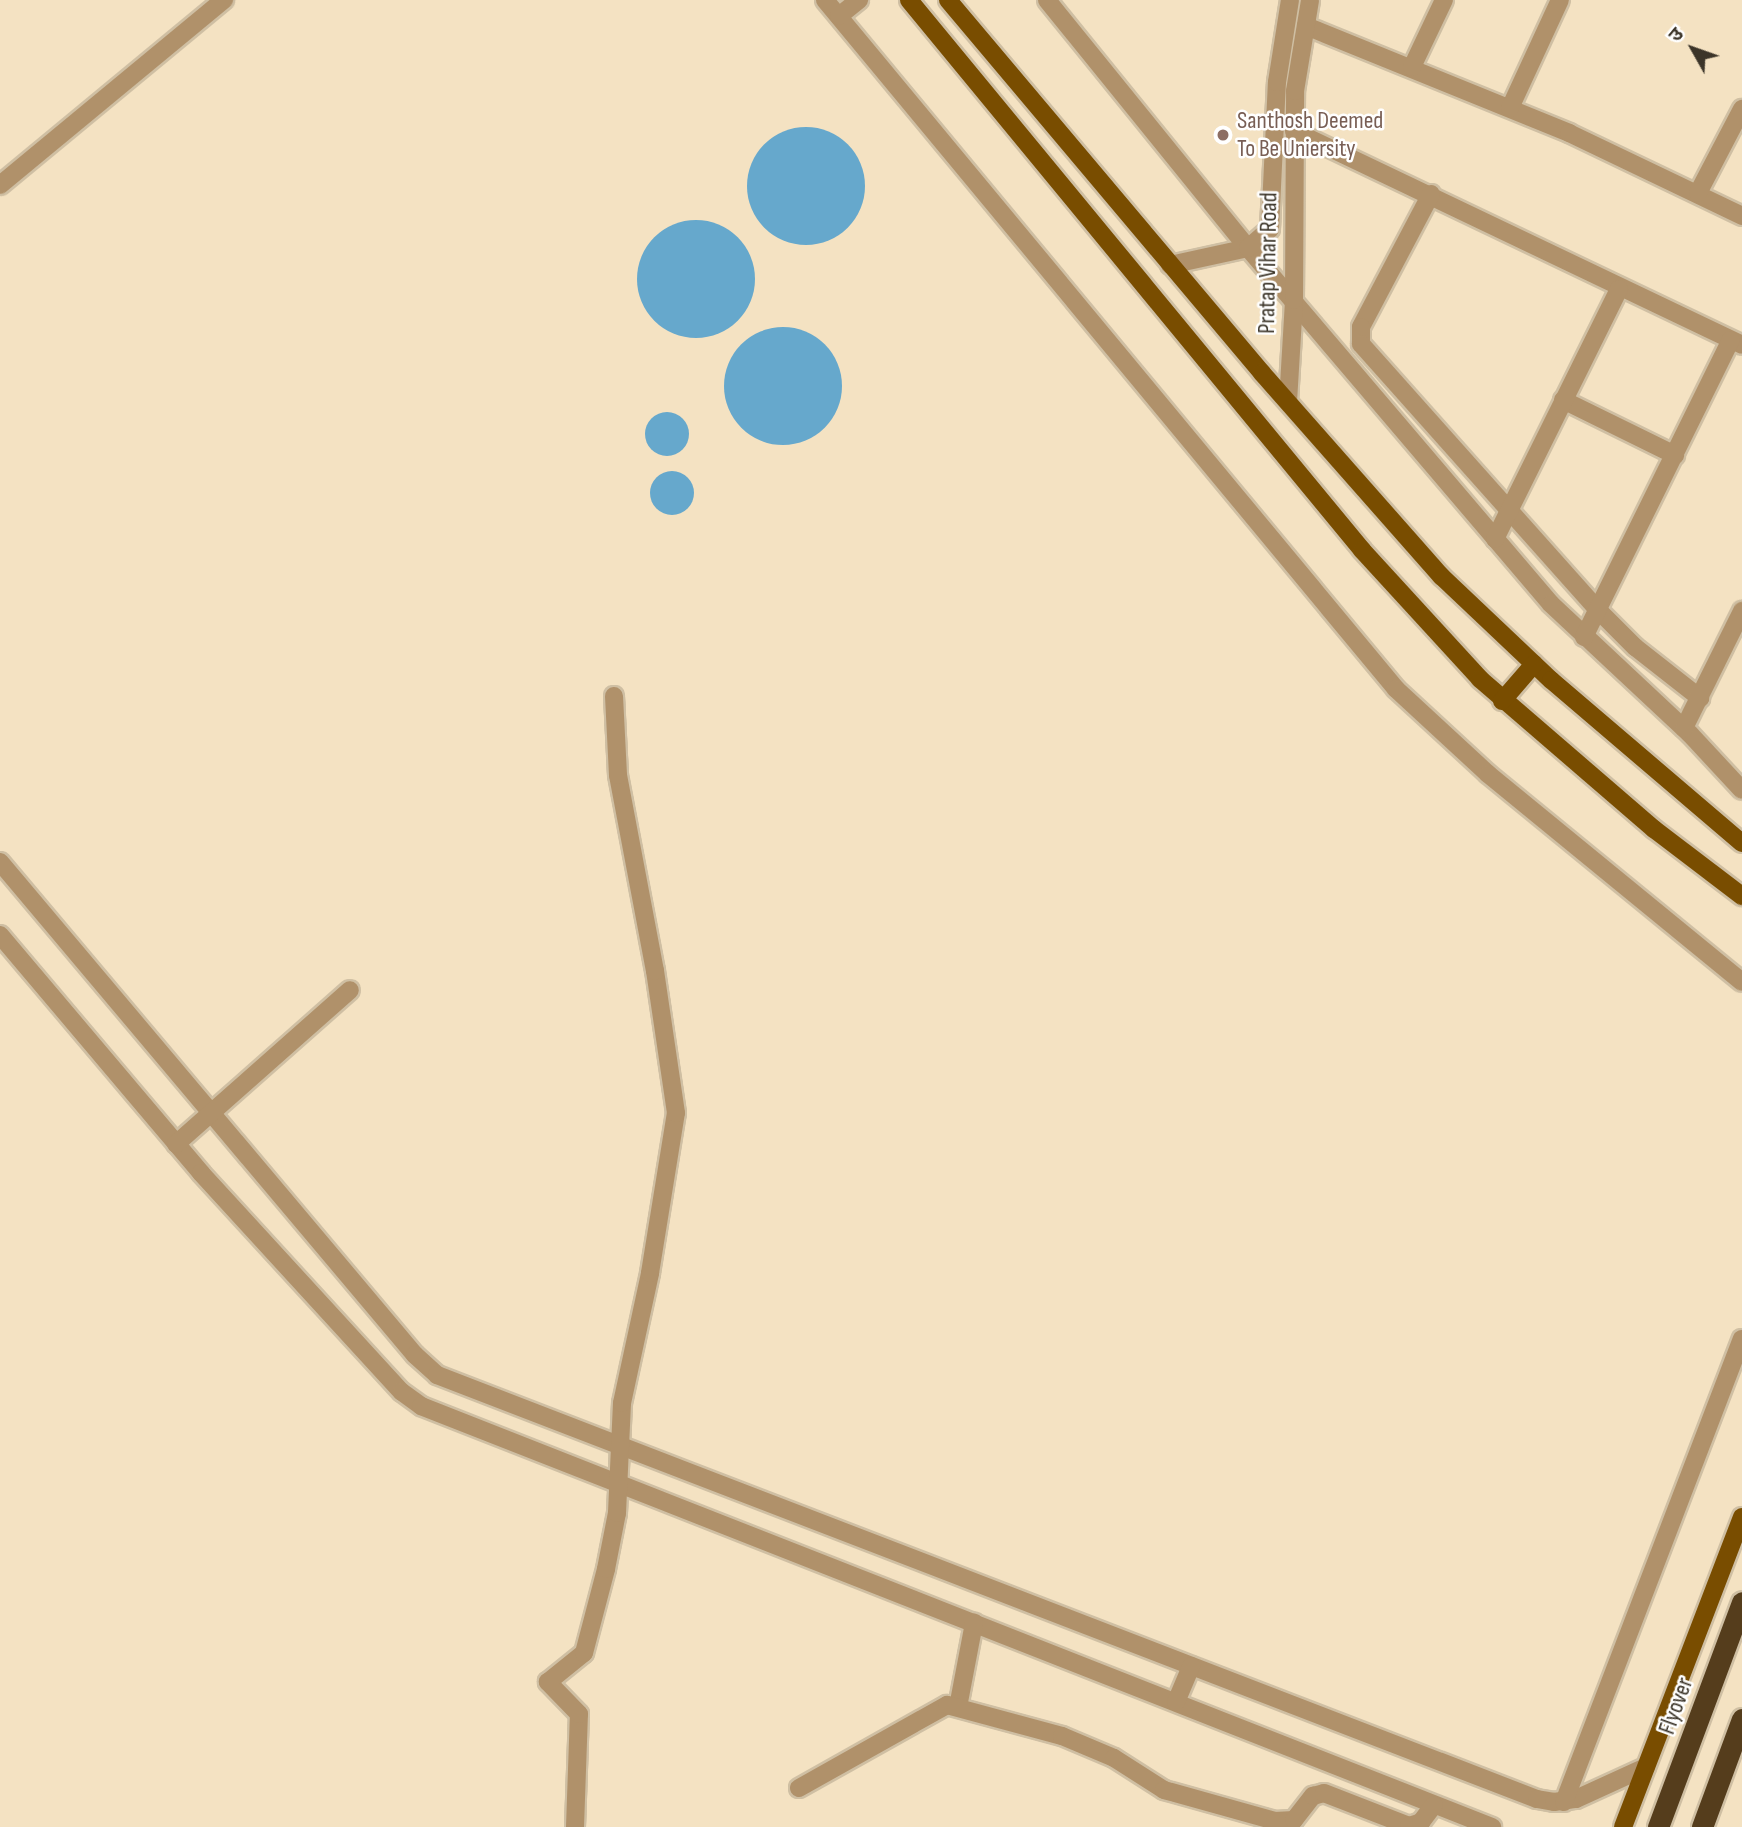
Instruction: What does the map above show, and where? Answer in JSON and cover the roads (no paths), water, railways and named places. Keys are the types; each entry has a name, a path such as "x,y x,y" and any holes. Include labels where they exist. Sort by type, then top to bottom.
{"highway":[{"name":"Flyover","path":"1658,1827 1742,1602"},
{"path":"1702,1827 1742,1719"}],"main road":[{"path":"909,0 1362,550 1502,701 1654,829 1742,896"},
{"path":"948,0 1170,265 1441,576 1534,664 1742,843"},
{"path":"1502,701 1534,664"},
{"path":"1623,1827 1742,1517"}],"street":[{"path":"0,185 224,0"},
{"path":"825,0 1396,689 1478,765 1742,982"},
{"path":"839,16 859,0"},
{"path":"1047,0 1248,248 1350,360 1495,539 1584,637 1684,728 1740,787"},
{"name":"Pratap Vihar Road","path":"1170,265 1248,248 1267,236 1272,223 1277,82 1290,0"},
{"name":"Pratap Vihar Road","path":"1288,402 1294,300 1294,131 1310,0"},
{"path":"1412,67 1444,0"},
{"path":"1510,108 1560,0"},
{"path":"1306,26 1510,108 1698,193 1742,216"},
{"path":"1698,193 1742,109"},
{"path":"1294,131 1431,194 1619,289 1737,342 1675,455 1584,637"},
{"path":"1431,194 1361,327 1361,344 1599,611 1635,647 1700,698"},
{"path":"1495,539 1619,289"},
{"path":"1563,400 1675,455"},
{"path":"1684,728 1742,611"},
{"path":"575,1827 579,1714 548,1682 584,1653 606,1569 619,1481 622,1403 650,1273 676,1112 655,971 618,775 614,696"},
{"path":"0,862 426,1367 453,1382 1537,1798 1564,1802 1646,1767"},
{"path":"0,935 176,1144 402,1392 432,1411 619,1481 1492,1827"},
{"path":"176,1144 350,990"},
{"path":"1564,1802 1742,1339"},
{"path":"958,1707 974,1623"},
{"path":"1176,1702 1191,1666"},
{"path":"799,1788 933,1709 958,1707 1092,1747 1164,1790 1275,1821 1294,1820 1313,1796 1324,1793 1409,1826 1421,1822 1434,1805"}],"water":[{"path":"806,127 829,131 848,144 861,163 865,186 861,209 848,228 829,241 806,245 783,241 764,228 751,209 747,186 751,163 764,144 783,131"},
{"path":"696,220 719,224 738,237 751,256 755,279 751,302 738,321 719,334 696,338 673,334 654,321 641,302 637,279 641,256 654,237 673,224"},
{"path":"783,327 806,331 825,344 838,363 842,386 838,409 825,428 806,441 783,445 760,441 741,428 728,409 724,386 728,363 741,344 760,331"},
{"path":"667,412 683,418 689,434 683,450 667,456 651,450 645,434 651,418"},
{"path":"672,471 688,477 694,493 688,509 672,515 656,509 650,493 656,477"}],"place":[{"name":"Santhosh Deemed To Be Uniersity","path":"1223,135"}]}
